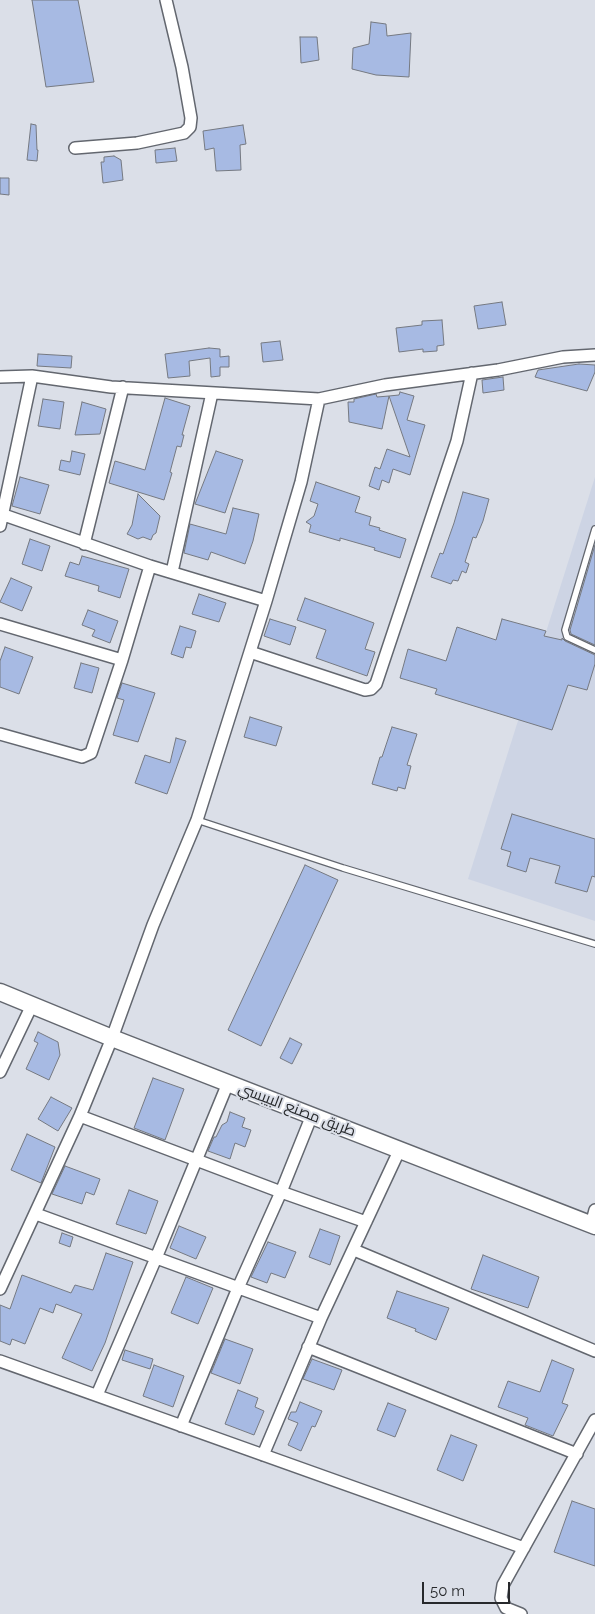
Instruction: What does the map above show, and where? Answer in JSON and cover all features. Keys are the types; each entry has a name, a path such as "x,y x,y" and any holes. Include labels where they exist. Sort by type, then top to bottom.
{"main road":[{"name":"طريق مصنع البيبسي","path":"0,992 399,1151 594,1220"}],"street":[{"path":"75,148 137,143 184,133 190,127 191,118 185,84 166,0"},
{"path":"0,377 32,376 123,387 212,394 319,399 385,385 472,373 564,357 595,355"},
{"path":"250,652 365,690 371,689 376,684 457,441 472,373"},
{"path":"32,376 1,520 84,544 266,602"},
{"path":"84,544 123,387"},
{"path":"172,572 212,394"},
{"path":"0,1289 80,1116 197,820 266,602 301,482 319,399"},
{"path":"0,734 82,757 91,753 122,660 150,566"},
{"path":"0,624 122,660"},
{"path":"0,1072 32,1005"},
{"path":"97,1395 197,1161 228,1083"},
{"path":"181,1426 238,1288 282,1192 312,1115"},
{"path":"80,1116 197,1161 366,1222"},
{"path":"263,1455 308,1347 399,1151"},
{"path":"36,1214 321,1318"},
{"path":"354,1250 595,1350"},
{"path":"308,1347 577,1454"},
{"path":"0,1361 524,1548"},
{"path":"521,1614 506,1608 502,1598 502,1585 595,1420"}],"lane":[{"path":"595,529 565,630 567,637 595,650"},
{"path":"197,820 343,868 595,944"}],"shaded area":[{"path":"595,477 595,921 468,879"}],"building":[{"path":"32,0 78,0 94,82 46,87"},
{"path":"371,22 386,24 387,36 411,33 409,77 376,75 352,69 353,48 369,44"},
{"path":"300,37 317,37 319,60 301,63"},
{"path":"31,124 36,125 37,161 27,160"},
{"path":"243,125 246,144 240,145 241,170 216,171 214,148 205,150 203,131"},
{"path":"175,148 177,161 156,163 155,150"},
{"path":"114,156 121,160 123,180 103,183 101,162 104,162 104,157"},
{"path":"0,178 9,178 9,195 0,194"},
{"path":"502,302 506,325 478,329 474,306"},
{"path":"442,320 444,345 437,346 437,351 423,352 423,349 399,352 396,328 422,325 422,321"},
{"path":"280,341 283,360 263,362 261,343"},
{"path":"209,348 220,349 220,357 229,356 229,367 220,367 220,376 211,377 210,358 189,361 190,376 168,378 165,354"},
{"path":"38,354 72,356 71,368 37,366"},
{"path":"579,364 595,365 595,372 587,391 535,377 538,370"},
{"path":"503,377 504,390 483,393 482,380"},
{"path":"400,392 414,396 407,420 425,425 410,475 393,469 389,483 382,480 379,490 369,486 375,467 380,469 387,449 410,457 389,396 399,395"},
{"path":"376,394 377,397 389,396 382,429 349,422 348,402 354,402 354,399"},
{"path":"165,398 190,406 182,435 184,435 181,447 177,446 164,500 109,483 115,461 145,470"},
{"path":"43,399 64,402 60,429 38,426"},
{"path":"82,402 106,409 100,434 75,435"},
{"path":"72,451 85,454 80,475 59,470 61,460 70,462"},
{"path":"216,451 243,460 225,513 195,504"},
{"path":"20,477 49,485 40,514 12,506"},
{"path":"316,482 360,497 355,512 371,517 369,525 406,539 400,558 374,550 375,548 340,538 340,541 309,532 311,525 306,522 314,516 318,504 310,501"},
{"path":"463,492 489,499 483,521 476,538 473,537 465,562 469,564 466,573 462,571 458,581 453,580 451,584 431,577 440,553 443,554"},
{"path":"138,494 160,516 156,533 151,540 143,537 138,539 127,534 132,525"},
{"path":"233,508 259,514 253,541 245,564 211,552 208,560 184,553 190,524 226,534"},
{"path":"30,539 50,546 42,571 22,564"},
{"path":"595,545 595,645 571,634 570,630"},
{"path":"82,556 129,569 120,598 98,591 99,586 65,576 70,562 79,565"},
{"path":"11,578 32,587 22,611 0,602"},
{"path":"199,594 226,603 219,622 192,614"},
{"path":"305,598 374,623 365,649 375,652 367,676 316,658 326,630 297,620"},
{"path":"88,610 118,621 110,643 92,636 95,630 82,625"},
{"path":"270,619 296,627 290,645 264,636"},
{"path":"502,619 546,631 544,636 562,640 562,638 595,655 595,664 587,690 568,685 552,730 435,694 437,689 400,678 408,649 446,661 457,627 496,640"},
{"path":"180,626 196,631 191,648 186,647 183,658 171,654"},
{"path":"5,647 33,657 19,694 0,687 0,661"},
{"path":"81,663 99,668 92,693 74,688"},
{"path":"122,683 155,693 138,742 113,735 124,700 117,698"},
{"path":"250,717 282,727 276,746 244,737"},
{"path":"392,727 417,734 407,765 411,766 405,789 398,787 397,791 372,784"},
{"path":"176,738 186,741 167,794 135,783 145,755 170,763"},
{"path":"512,814 595,839 595,877 592,876 587,892 555,883 560,866 530,858 526,872 507,866 511,852 501,849"},
{"path":"305,865 338,880 261,1046 228,1030"},
{"path":"38,1032 58,1042 60,1055 49,1080 26,1069 38,1043 34,1041"},
{"path":"290,1038 302,1044 292,1064 280,1058"},
{"path":"153,1078 184,1089 165,1140 134,1128"},
{"path":"51,1097 72,1108 58,1131 38,1119"},
{"path":"230,1112 245,1118 242,1127 251,1130 245,1147 235,1143 230,1159 208,1151 214,1137 216,1137 222,1125 227,1122"},
{"path":"27,1134 55,1147 41,1183 11,1170"},
{"path":"65,1166 100,1179 94,1195 86,1192 82,1204 52,1194"},
{"path":"129,1190 158,1201 146,1234 116,1224"},
{"path":"179,1226 206,1237 196,1259 170,1248"},
{"path":"320,1229 340,1236 330,1265 309,1257"},
{"path":"62,1233 73,1237 70,1247 59,1243"},
{"path":"268,1242 296,1252 285,1278 271,1273 267,1283 251,1277"},
{"path":"106,1253 133,1262 105,1343 92,1371 62,1358 82,1314 56,1304 53,1313 40,1308 25,1344 12,1339 10,1345 0,1341 0,1305 10,1309 22,1275 71,1293 75,1285 93,1290"},
{"path":"483,1255 539,1277 528,1308 471,1289"},
{"path":"186,1277 213,1288 198,1324 171,1313"},
{"path":"397,1291 449,1308 436,1340 415,1331 416,1329 387,1318"},
{"path":"225,1339 253,1349 240,1384 211,1373"},
{"path":"125,1350 153,1359 150,1369 122,1360"},
{"path":"312,1359 342,1370 334,1390 303,1379"},
{"path":"552,1360 574,1369 562,1403 568,1405 553,1436 525,1425 528,1418 498,1407 508,1381 540,1392"},
{"path":"154,1365 184,1376 173,1407 143,1396"},
{"path":"238,1390 258,1398 255,1407 264,1411 254,1435 225,1424"},
{"path":"300,1402 322,1411 315,1427 312,1426 301,1451 288,1445 298,1423 288,1419 291,1412 296,1412"},
{"path":"388,1403 406,1410 395,1437 377,1430"},
{"path":"451,1435 477,1445 463,1481 437,1470"},
{"path":"572,1501 595,1509 595,1566 554,1552"}]}
